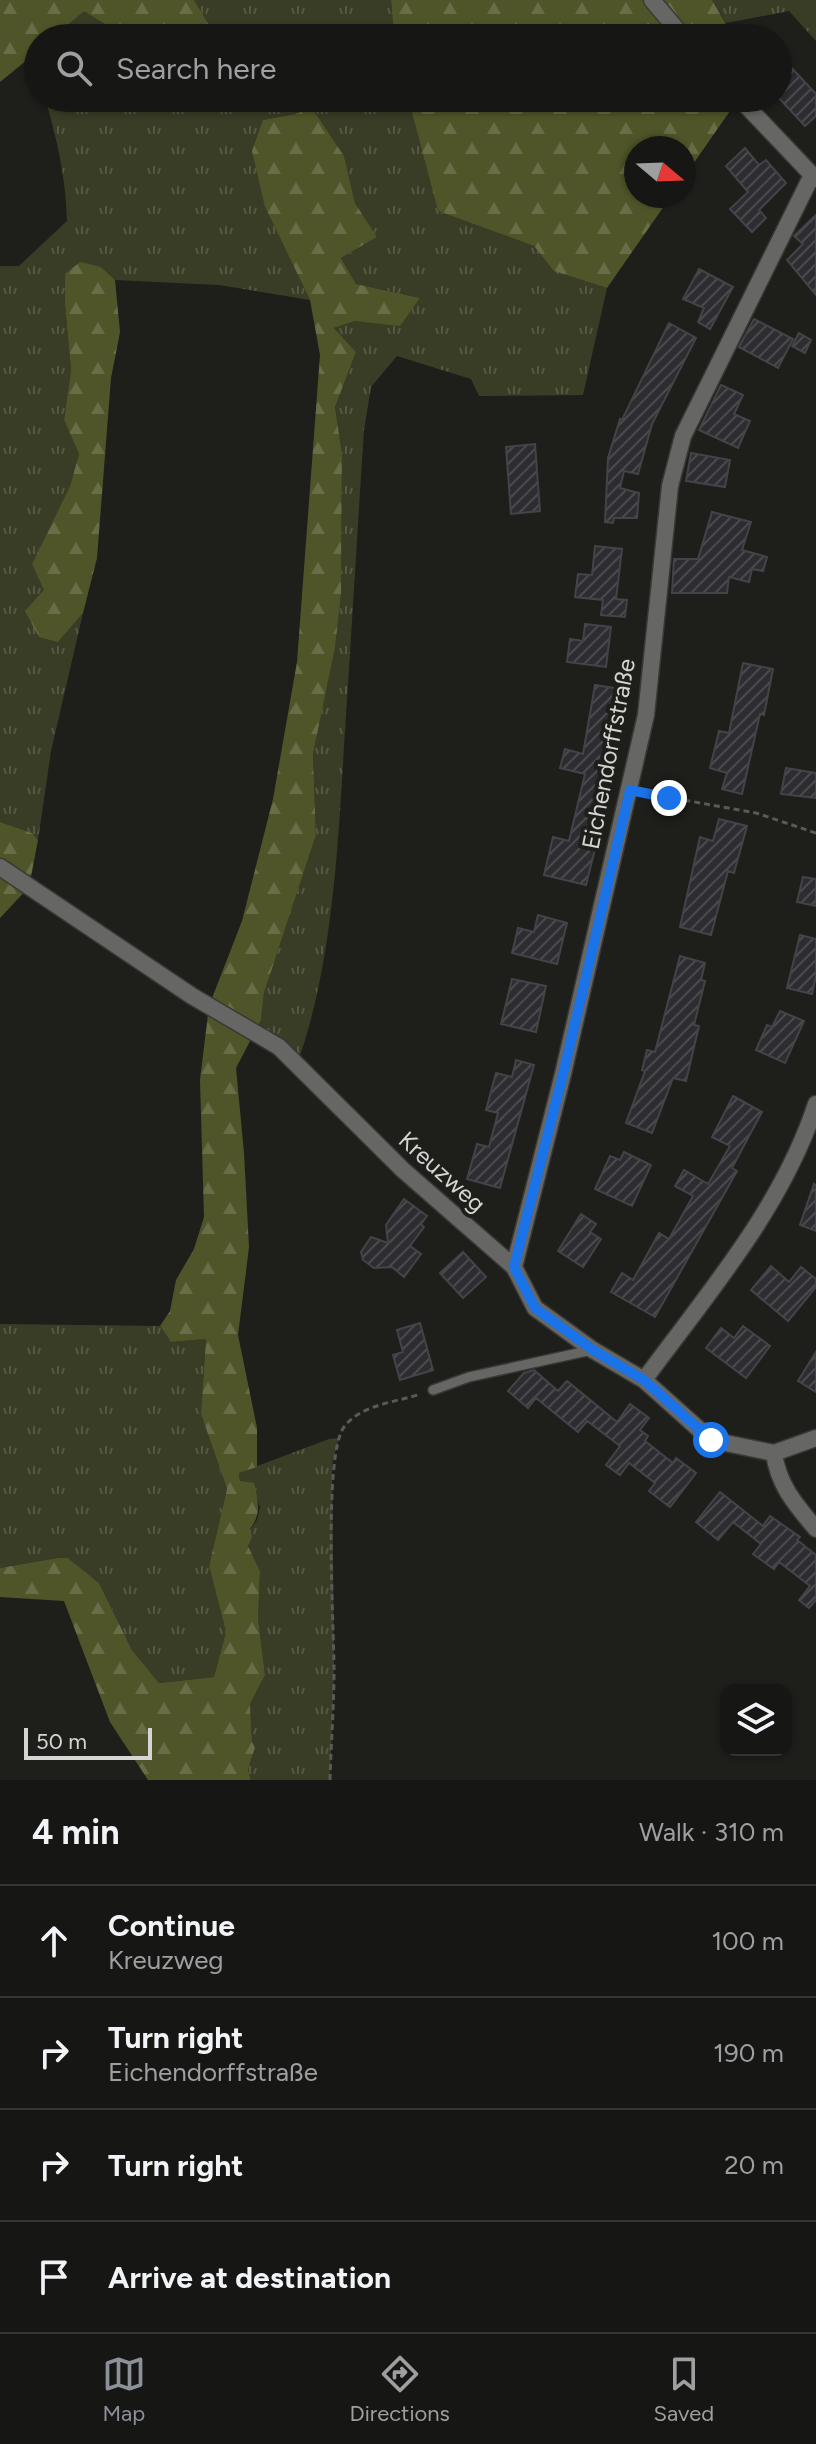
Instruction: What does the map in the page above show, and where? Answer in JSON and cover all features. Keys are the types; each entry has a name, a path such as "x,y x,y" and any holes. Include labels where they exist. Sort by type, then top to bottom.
{"street":[{"path":"652,0 672,24"},
{"path":"752,112 814,177"},
{"name":"Eichendorffstraße","path":"514,1267 563,1074 646,715 670,486 683,436 814,177"},
{"name":"Kreuzweg","path":"0,867 192,996 279,1047 403,1170 514,1267 535,1308 593,1350 644,1380 711,1440 774,1453"},
{"path":"644,1380 769,1209 816,1104"},
{"path":"816,1438 774,1453 776,1472 789,1496 816,1529"}],"lane":[{"path":"433,1390 469,1377 593,1350"}],"path":[{"path":"630,790 756,813 816,833"},
{"path":"330,1780 334,1672 332,1463 342,1429 365,1411 433,1390"}],"green space":[{"path":"0,0 194,0 209,24 105,24 84,11 69,24 24,24 24,62 0,82"},
{"path":"194,0 391,0 393,24 209,24"},
{"path":"391,0 712,0 726,24 393,24"},
{"path":"712,0 816,0 816,41 789,11 726,23"},
{"path":"84,10 106,24 68,24"},
{"path":"49,112 301,112 263,120 265,207 310,300 219,285 115,280 101,267 65,305 71,370 64,420 79,454 70,486 32,564 44,589 58,642 83,613 51,751 38,840 32,833 0,822 0,266 19,266 67,221 65,190"},
{"path":"315,112 412,112 438,211 534,246 555,271 607,288 583,395 479,396 471,379 397,356 371,387 364,430 331,907 318,988 297,1064 254,1033 261,1020 264,993 316,835 313,754 335,648 341,595 342,454 335,407 356,352 334,328 355,321 400,325 420,298 356,284 341,258 377,237 355,203 344,156"},
{"path":"315,112 344,156 355,203 377,237 341,258 356,284 420,298 400,326 355,321 334,328 356,352 335,407 342,454 341,595 335,648 313,754 316,835 264,993 261,1020 236,1068 249,1247 238,1335 257,1428 257,1467 239,1473 240,1481 254,1483 258,1502 248,1546 260,1571 258,1618 265,1675 250,1704 255,1748 248,1770 251,1780 148,1780 110,1722 64,1601 0,1597 0,1568 68,1558 99,1583 132,1650 159,1683 214,1677 226,1632 209,1566 227,1489 201,1414 206,1339 171,1342 160,1326 170,1311 176,1280 194,1249 204,1217 200,1080 209,1006 242,921 273,799 297,662 320,355 310,300 265,207 252,151 263,120"},
{"path":"412,112 729,112 696,160 696,136 624,136 624,208 663,208 607,288 554,271 534,246 438,211"},
{"path":"80,262 101,267 115,280 120,332 111,378 97,558 83,613 58,642 39,637 25,611 44,590 32,564 70,486 79,454 64,420 71,370 65,274"},
{"path":"0,822 32,833 38,840 29,887 0,918"},
{"path":"0,1324 160,1326 171,1342 206,1339 201,1414 227,1489 209,1566 226,1632 214,1677 159,1683 132,1650 99,1583 68,1558 0,1568"},
{"path":"339,1438 332,1464 334,1672 330,1780 251,1780 248,1770 255,1749 250,1704 265,1675 258,1618 260,1571 248,1546 250,1530 257,1520 260,1507 257,1498 240,1481 239,1473"}],"building":[{"path":"792,68 816,94 816,116 805,126 792,112"},
{"path":"745,148 759,165 766,160 786,183 759,210 766,218 752,232 730,209 748,192 726,166"},
{"path":"816,215 816,295 787,260 803,244 794,236"},
{"path":"699,269 733,287 710,329 698,322 704,308 683,299"},
{"path":"754,319 793,339 778,368 739,347"},
{"path":"669,323 696,338 652,424 638,474 624,471 620,488 639,493 637,518 614,518 613,523 605,522 608,458 620,419"},
{"path":"799,333 811,340 805,353 792,346"},
{"path":"721,385 743,395 734,414 750,421 738,448 699,430"},
{"path":"535,444 540,511 511,514 506,447"},
{"path":"691,453 730,460 725,487 686,481"},
{"path":"712,512 751,522 742,550 767,557 763,571 752,569 749,582 729,577 727,593 672,593 674,559 698,559"},
{"path":"595,546 622,549 616,599 627,600 625,617 601,615 603,600 575,597 578,574 592,575"},
{"path":"585,624 611,627 606,667 567,662 570,639 583,641"},
{"path":"743,663 773,669 742,794 722,789 727,773 710,768 719,731 729,733"},
{"path":"595,685 621,689 591,835 598,837 586,885 544,875 553,837 569,841 585,774 560,768 565,749 583,754"},
{"path":"786,768 816,773 816,798 781,794"},
{"path":"719,819 747,826 734,873 728,871 711,935 680,927 700,837 713,841"},
{"path":"803,877 816,879 816,906 797,902"},
{"path":"538,915 567,923 557,964 512,953 518,928 534,932"},
{"path":"800,935 816,939 816,976 812,994 787,988"},
{"path":"680,956 705,963 701,980 705,981 694,1025 699,1026 686,1081 673,1078 652,1133 626,1123 645,1071 642,1070 647,1050 655,1052"},
{"path":"512,979 546,986 536,1032 501,1024"},
{"path":"780,1011 804,1021 785,1063 756,1050 767,1025 772,1027"},
{"path":"516,1060 534,1065 500,1188 467,1179 477,1144 489,1147 498,1113 486,1110 496,1073 512,1077"},
{"path":"733,1096 762,1112 732,1168 737,1171 655,1317 611,1292 622,1273 633,1280 659,1233 669,1239 693,1196 675,1186 684,1170 708,1184 730,1146 712,1137"},
{"path":"624,1152 651,1165 632,1206 595,1189 610,1156 620,1160"},
{"path":"816,1185 816,1231 800,1225"},
{"path":"404,1199 427,1216 421,1224 424,1227 410,1246 421,1254 404,1277 392,1267 374,1268 363,1260 361,1252 371,1237 388,1243 386,1225"},
{"path":"581,1214 596,1224 590,1232 601,1239 583,1267 558,1251"},
{"path":"463,1252 486,1277 463,1298 440,1273"},
{"path":"771,1266 789,1282 801,1267 816,1279 816,1287 788,1321 751,1290"},
{"path":"420,1323 433,1370 400,1380 393,1355 403,1352 397,1330"},
{"path":"743,1326 770,1346 746,1378 706,1348 721,1328 734,1338"},
{"path":"816,1352 816,1392 798,1381"},
{"path":"534,1370 558,1391 567,1381 617,1422 630,1404 649,1418 640,1430 648,1436 645,1441 673,1463 676,1458 696,1473 670,1507 649,1491 655,1483 629,1463 620,1475 606,1465 620,1446 587,1421 578,1432 536,1398 528,1408 508,1391 524,1373"},
{"path":"720,1492 763,1526 770,1516 800,1537 797,1540 816,1555 816,1600 809,1608 799,1600 810,1586 779,1562 774,1569 753,1554 761,1544 733,1522 718,1540 696,1522"}],"route":[{"path":"669,798 630,790 514,1267 535,1308 593,1350 644,1380 711,1440"}]}
